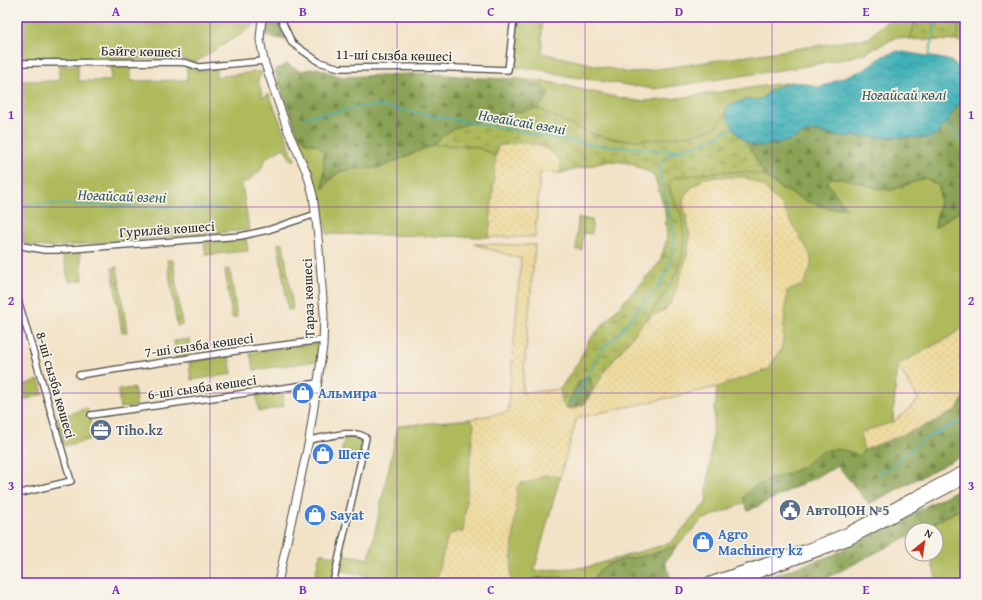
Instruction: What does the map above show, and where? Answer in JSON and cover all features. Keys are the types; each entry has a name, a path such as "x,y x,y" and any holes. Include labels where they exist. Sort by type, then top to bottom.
{"main road":[{"path":"707,583 807,549 846,533 965,470"},
{"path":"732,583 849,540 965,479"}],"street":[{"name":"Тараз көшесі","path":"262,17 260,39 264,61 288,131 307,173 313,195 324,306 323,340 309,440 278,583"},
{"name":"11-ші сызба көшесі","path":"280,17 292,43 319,62 328,66 340,68 430,67 508,70 514,17"},
{"name":"Бәйге көшесі","path":"17,63 178,62 187,63 198,67 264,61"},
{"name":"Гурилёв көшесі","path":"17,245 44,250 59,250 241,236 268,230 316,214"},
{"name":"8-ші сызба көшесі","path":"17,296 71,481 17,494"},
{"name":"7-ші сызба көшесі","path":"79,375 236,351 323,340"},
{"name":"6-ші сызба көшесі","path":"91,415 318,382"},
{"path":"309,440 352,433 363,435 366,438 333,583"}],"green space":[{"path":"17,17 255,17 255,23 251,28 194,63 182,59 17,59"},
{"path":"269,17 276,17 286,40 264,36 265,24"},
{"path":"518,17 542,17 542,53 630,73 869,38 891,17 915,17 910,39 897,37 865,53 848,58 801,67 654,89 567,76 543,70 513,67"},
{"path":"915,17 960,17 957,41 910,39"},
{"path":"960,17 965,17 965,44 957,41"},
{"path":"287,64 300,71 317,68 342,77 427,73 478,78 520,79 543,87 548,91 548,97 538,108 453,129 432,145 380,168 349,169 340,172 332,177 323,189 324,152 318,145 307,143 297,132 274,70"},
{"path":"78,65 78,81 111,81 111,67 131,67 131,81 187,80 187,66 197,71 216,69 216,77 262,71 263,72 258,80 263,98 269,94 295,160 291,160 284,148 266,158 260,171 248,181 242,183 249,230 51,247 35,246 17,242 17,81 59,81 59,66"},
{"path":"520,79 555,83 637,101 663,100 791,82 770,90 761,99 743,100 727,107 720,124 713,129 674,138 624,140 607,138 589,133 538,108 544,102 543,87"},
{"path":"963,86 965,91 965,208 935,228 940,200 939,186 925,178 892,190 878,189 849,179 830,178 827,183 847,209 828,208 808,202 780,188 765,176 746,142 756,146 788,141 814,131 836,136 931,138 942,128 952,115 962,93"},
{"path":"538,108 589,133 622,140 674,138 701,133 719,124 726,111 728,119 739,136 746,142 765,176 753,173 719,172 674,177 670,181 670,191 681,215 684,239 682,257 676,274 658,303 615,358 593,391 590,376 579,381 566,408 562,403 560,389 579,361 589,340 660,262 667,239 665,210 655,178 649,172 629,163 610,161 560,173 561,163 558,158 550,150 541,145 498,146 496,156 480,148 469,146 432,145 448,132 464,125"},
{"path":"297,132 307,143 318,145 324,152 323,188 332,177 340,172 406,157 432,145 469,146 480,148 496,156 489,237 327,234 319,197"},
{"path":"714,172 748,172 765,176 780,188 828,208 846,208 827,183 830,178 849,179 878,189 892,190 925,178 939,186 940,200 935,227 965,208 965,326 948,338 897,365 893,422 860,433 864,450 860,457 852,453 821,453 802,467 743,498 745,503 702,520 679,544 668,549 637,558 623,559 608,564 594,579 593,583 537,578 528,583 510,583 516,490 518,485 537,479 543,475 560,477 534,571 587,567 670,543 706,503 717,387 769,369 782,347 787,291 744,177 708,178 693,186 683,199 689,232 689,242 683,269 672,301 663,311 650,317 643,323 669,286 681,214 671,195 669,185 670,180 674,177"},
{"path":"578,218 592,219 592,234 583,233 582,250 576,250"},
{"path":"246,239 248,251 206,255 204,242"},
{"path":"283,243 293,309 288,310 278,244"},
{"path":"80,252 83,280 69,282 62,253"},
{"path":"167,260 173,260 182,325 177,326"},
{"path":"117,267 127,332 122,333 112,268"},
{"path":"230,269 237,317 232,318 225,270"},
{"path":"190,339 192,357 176,359 174,341"},
{"path":"319,343 317,361 254,370 250,353"},
{"path":"229,356 232,374 191,380 189,362"},
{"path":"590,375 593,391 588,399 579,407 566,408 579,381"},
{"path":"39,380 43,394 17,402 17,387"},
{"path":"134,388 137,406 120,408 118,390"},
{"path":"283,389 284,406 259,412 256,393"},
{"path":"965,395 965,454 869,504 838,466 748,511 743,498 754,487 795,471 818,453 826,450 841,450 860,456 864,450 897,435 931,423 956,410"},
{"path":"87,408 95,438 64,446 56,418"},
{"path":"470,419 474,423 463,533 448,536 435,583 363,583 365,575 339,570 343,554 369,559 398,426"},
{"path":"356,435 363,440 359,458 341,455 345,436"},
{"path":"965,486 965,507 936,522 904,522 904,538 829,577 815,583 752,583 833,555"},
{"path":"965,507 965,583 937,583 932,562 944,562 944,522 936,522"},
{"path":"679,544 665,562 671,578 653,583 593,583 598,572 608,564 670,548"},
{"path":"320,553 337,557 331,583 314,582"},
{"path":"537,578 580,578 584,583 528,583"}],"sand":[{"path":"516,143 536,145 547,149 557,157 561,163 560,173 540,172 535,237 489,237 498,146"},
{"path":"744,177 763,186 781,205 811,256 811,267 803,285 787,291 782,347 769,369 717,387 577,418 560,477 543,475 534,481 521,483 517,487 510,583 435,583 448,536 456,532 463,532 474,423 470,419 508,412 521,259 474,244 535,245 522,393 560,389 562,403 566,408 572,409 585,404 605,371 643,323 653,315 665,310 672,301 686,259 690,238 683,203 684,197 690,189 704,178"},
{"path":"965,326 965,395 956,410 931,423 864,450 860,433 893,422 919,400 897,365 948,338"}],"water":[{"name":"Ноғайсай көлі","path":"898,51 951,61 959,68 963,86 959,104 938,133 931,138 836,136 814,131 788,141 764,146 756,146 746,142 739,136 728,119 726,111 727,107 732,103 743,100 761,99 770,90 791,82 821,87 864,70 883,56"}],"waterway":[{"name":"Ноғайсай өзені","path":"929,56 937,17"},
{"name":"Ноғайсай өзені","path":"305,117 368,106 380,106 594,145 661,150 686,149 712,139 733,128"},
{"path":"947,120 965,146"},
{"path":"571,405 602,349 618,335 634,314 660,285 671,260 674,234 659,169 665,158 675,152 683,150"},
{"name":"Ноғайсай өзені","path":"17,205 49,204 227,209"},
{"path":"879,475 926,438 965,419"}],"place":[{"name":"Альмира","path":"303,393"},
{"name":"Tiho.kz","path":"101,430"},
{"name":"Шеге","path":"323,454"},
{"name":"АвтоЦОН №5","path":"790,510"},
{"name":"Sayat","path":"315,515"},
{"name":"Agro Machinery kz","path":"703,542"}]}
